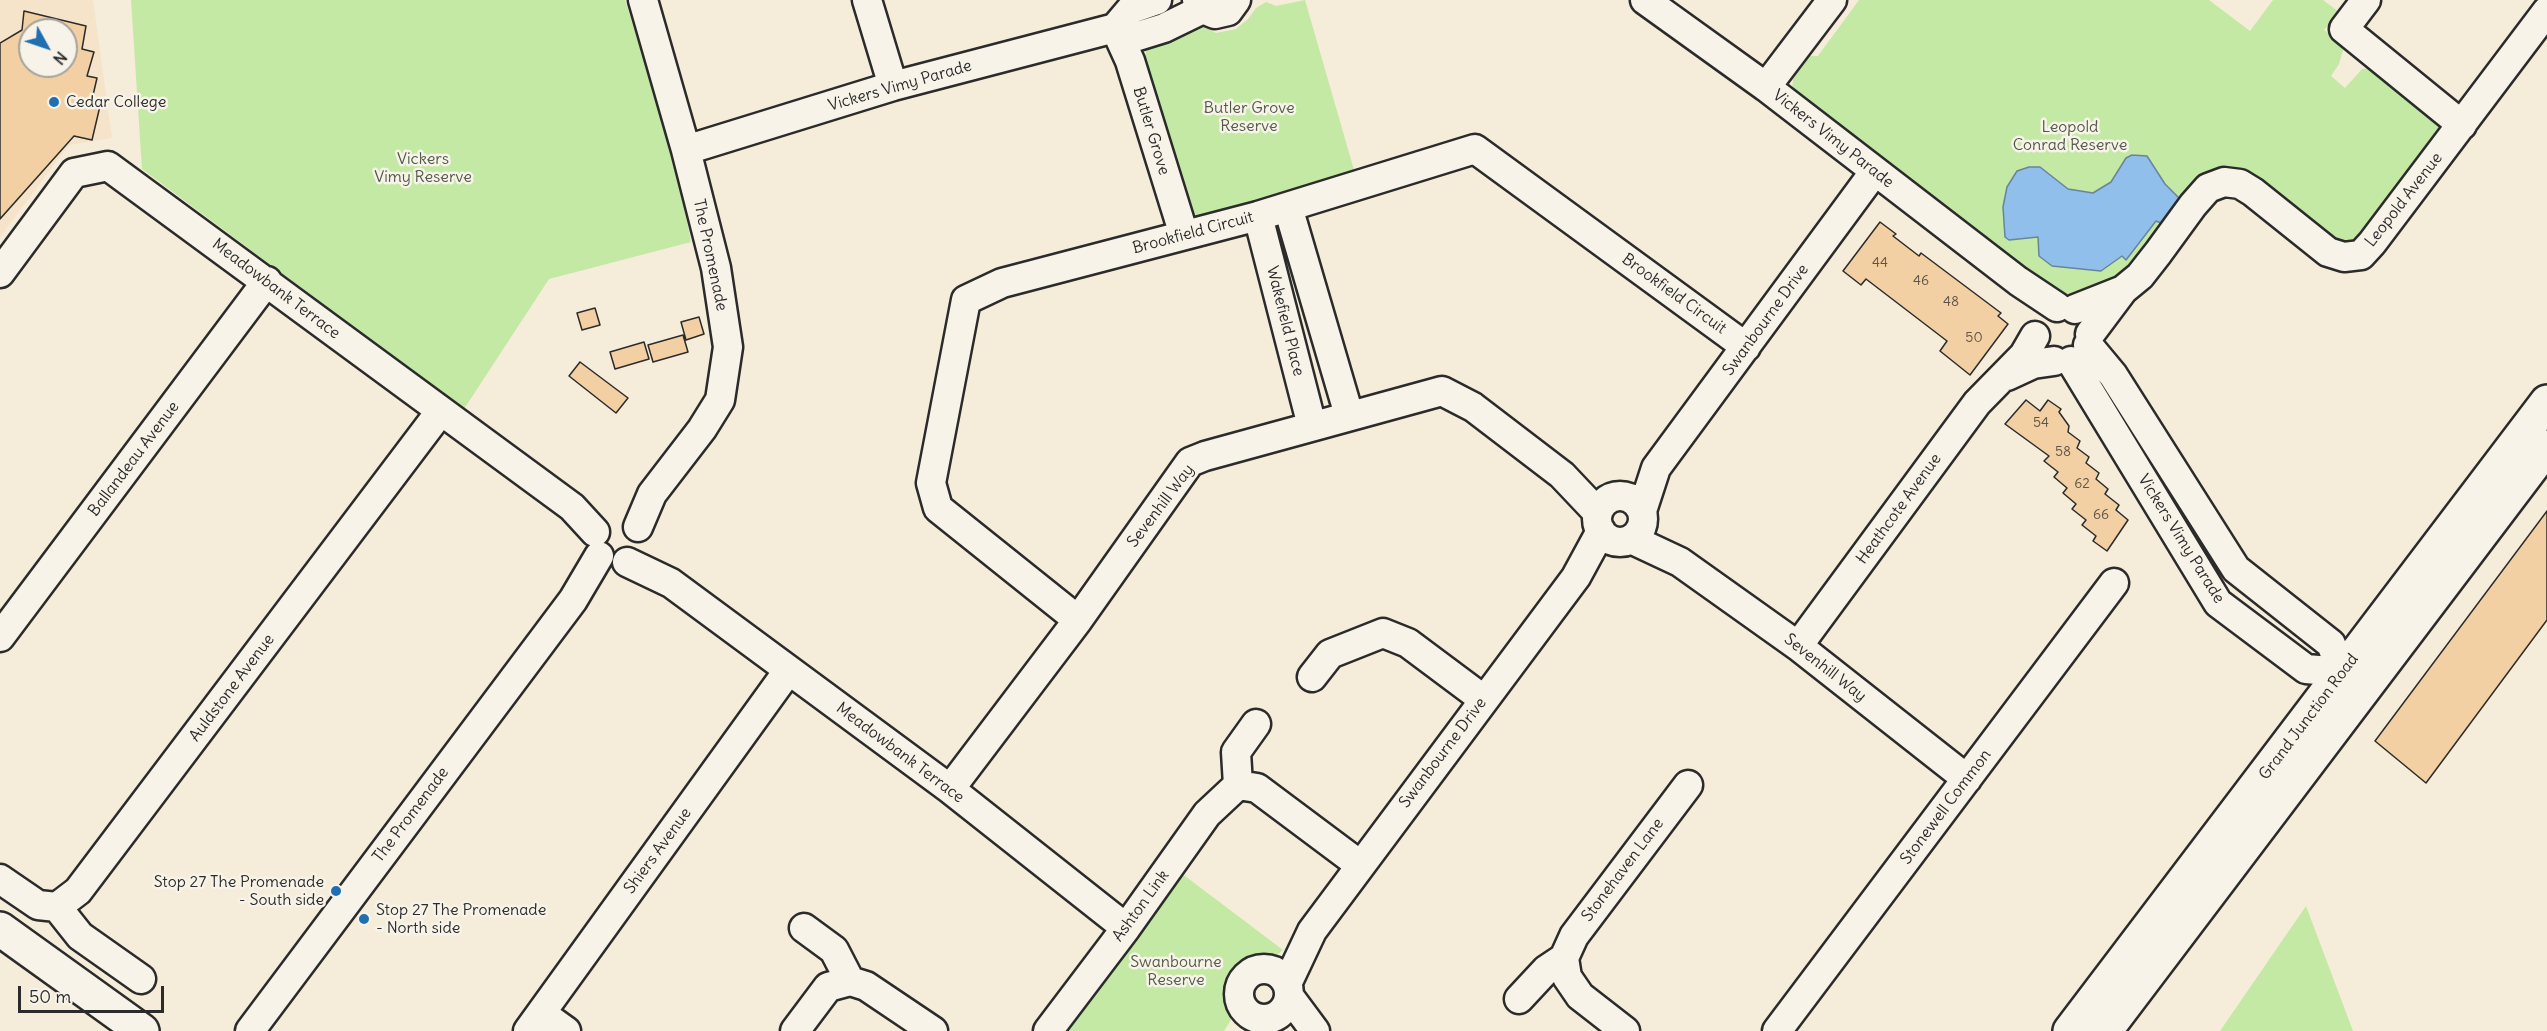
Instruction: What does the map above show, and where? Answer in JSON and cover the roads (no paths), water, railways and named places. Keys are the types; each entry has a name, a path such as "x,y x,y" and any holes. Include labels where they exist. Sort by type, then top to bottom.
{"main road":[{"name":"Grand Junction Road","path":"2105,1031 2547,402"},
{"name":"Grand Junction Road","path":"2070,1031 2353,681 2547,447"},
{"path":"0,929 142,1031"},
{"path":"0,945 117,1031"}],"street":[{"name":"The Promenade","path":"250,1031 702,429 720,400 728,347 716,268 686,150 643,0"},
{"path":"867,0 893,86"},
{"name":"Vickers Vimy Parade","path":"686,150 893,86 1115,28 1131,9 1158,0"},
{"path":"1200,5 1215,14 1222,13 1233,6 1237,0"},
{"name":"Vickers Vimy Parade","path":"1645,0 1766,87 2018,281 2051,318"},
{"path":"1766,87 1832,0"},
{"path":"2366,0 2344,29 2462,125"},
{"name":"Vickers Vimy Parade","path":"1115,28 1135,37 1164,28 1200,5"},
{"name":"Leopold Avenue","path":"2076,350 2123,290 2140,276 2208,188 2224,182 2240,184 2253,192 2328,252 2344,258 2361,255 2462,125 2547,10"},
{"name":"Butler Grove","path":"1115,28 1130,61 1184,235"},
{"name":"Brookfield Circuit","path":"1078,620 938,508 931,483 966,300 1002,283 1258,216 1475,149 1507,170 1746,347"},
{"name":"Meadowbank Terrace","path":"0,273 75,172 108,166 267,281 440,412 617,540 671,583 950,789 1126,928"},
{"name":"Swanbourne Drive","path":"1262,1007 1311,931 1620,519 1875,171"},
{"name":"Wakefield Place","path":"1288,207 1349,415"},
{"name":"Wakefield Place","path":"1258,216 1312,426"},
{"name":"Ballandeau Avenue","path":"0,637 267,281"},
{"name":"Leopold Avenue","path":"2051,318 2123,290"},
{"path":"2051,318 2086,320 2076,350 2041,351 2051,318"},
{"name":"Heathcote Avenue","path":"1798,646 1977,403 2005,377 2051,318"},
{"name":"Vickers Vimy Parade","path":"2076,350 2218,603 2306,669 2353,681"},
{"name":"Vickers Vimy Parade","path":"2076,350 2113,375 2236,569 2331,644 2353,681"},
{"name":"Heathcote Avenue","path":"2005,377 2033,364 2076,350"},
{"name":"Sevenhill Way","path":"950,789 1078,620 1190,462 1349,415 1442,391 1473,407 1620,519 1798,646 1967,779"},
{"name":"Auldstone Avenue","path":"57,907 78,891 440,412"},
{"name":"Stonewell Common","path":"1776,1031 2114,583"},
{"path":"1312,676 1330,654 1383,633 1408,643 1483,699"},
{"name":"Shiers Avenue","path":"535,1022 788,670"},
{"path":"1256,724 1236,752 1238,785 1257,788 1360,865"},
{"name":"Ashton Link","path":"1048,1031 1126,928 1207,814 1238,785"},
{"name":"Stonehaven Lane","path":"1519,999 1546,970 1564,958 1574,936 1688,785"},
{"path":"0,879 38,905 57,907 80,936 141,979"},
{"path":"804,928 834,950 850,981"},
{"path":"1564,958 1567,977 1580,996 1625,1031"},
{"path":"795,1031 828,987 850,981 866,986 933,1031"},
{"path":"1262,1007 1307,1031"},
{"path":"1262,1007 1299,1013 1315,1031"},
{"path":"535,1022 566,1031"}],"water":[{"path":"2132,155 2147,156 2165,184 2179,198 2161,223 2156,221 2126,260 2122,256 2101,271 2052,266 2039,256 2038,237 2009,240 2005,237 2003,207 2007,187 2017,171 2029,167 2040,167 2068,189 2093,193 2111,182 2126,158"}],"place":[{"name":"Cedar College","path":"54,102"},
{"name":"Stop 27 The Promenade - South side","path":"336,891"},
{"name":"Stop 27 The Promenade - North side","path":"364,919"}],"park label":[{"name":"Butler Grove Reserve","path":"1249,117"},
{"name":"Leopold Conrad Reserve","path":"2070,136"},
{"name":"Vickers Vimy Reserve","path":"423,168"},
{"name":"Swanbourne Reserve","path":"1176,971"}]}
